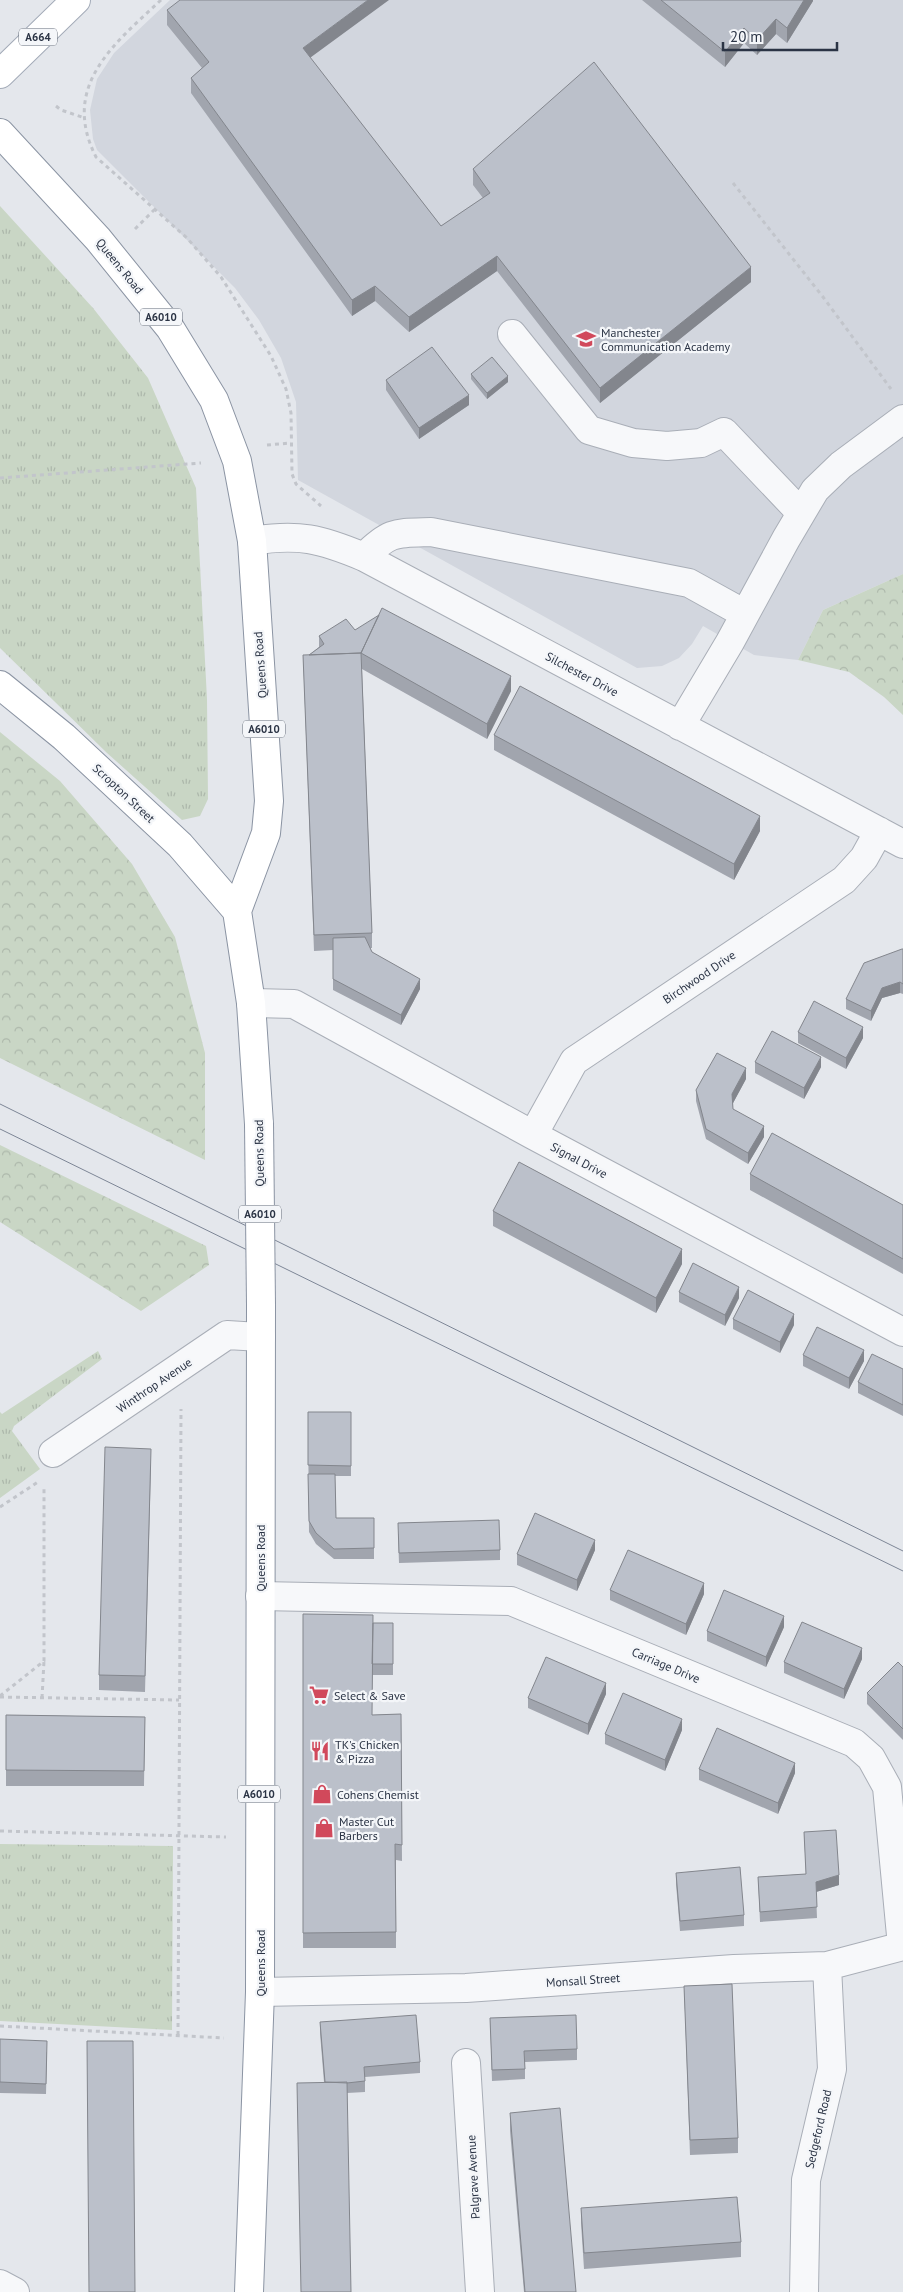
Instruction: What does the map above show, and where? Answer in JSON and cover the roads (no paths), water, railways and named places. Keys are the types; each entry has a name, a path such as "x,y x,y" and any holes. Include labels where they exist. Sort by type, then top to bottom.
{"main road":[{"name":"A664","path":"0,74 76,0"},
{"name":"Queens Road","path":"0,133 98,239 170,328 217,409 237,461 252,541 269,801 266,833 237,912 251,1003 259,1124 261,1305 260,1992 249,2292"},
{"name":"Scropton Street","path":"1,686 64,737 180,845 237,912"}],"street":[{"path":"512,334 589,430 633,443 667,446 700,443 724,432 801,513"},
{"path":"680,726 801,513 816,490 841,465 903,419"},
{"path":"364,557 387,536 431,532 689,583 745,614"},
{"name":"Silchester Drive","path":"252,541 293,536 322,542 364,557 903,844"},
{"name":"Birchwood Drive","path":"533,1135 574,1061 844,880 864,858 880,831"},
{"name":"Signal Drive","path":"251,1003 294,1004 533,1135 903,1332"},
{"name":"Winthrop Avenue","path":"53,1454 227,1335 260,1337"},
{"name":"Carriage Drive","path":"260,1596 511,1601 854,1743 871,1758 887,1787 902,1946"},
{"name":"Monsall Street","path":"260,1992 466,1988 734,1969 827,1966 902,1946"},
{"name":"Sedgeford Road","path":"804,2292 806,2180 832,2069 827,1966"},
{"name":"Palgrave Avenue","path":"466,2063 480,2292"},
{"path":"0,2284 15,2292"}],"tram line":[{"path":"0,1104 903,1551"},
{"path":"0,1129 903,1571"}],"place":[{"name":"Manchester Communication Academy","path":"586,339"},
{"name":"Select & Save","path":"319,1695"},
{"name":"TK's Chicken & Pizza","path":"320,1751"},
{"name":"Cohens Chemist","path":"322,1794"},
{"name":"Master Cut Barbers","path":"324,1828"}]}
